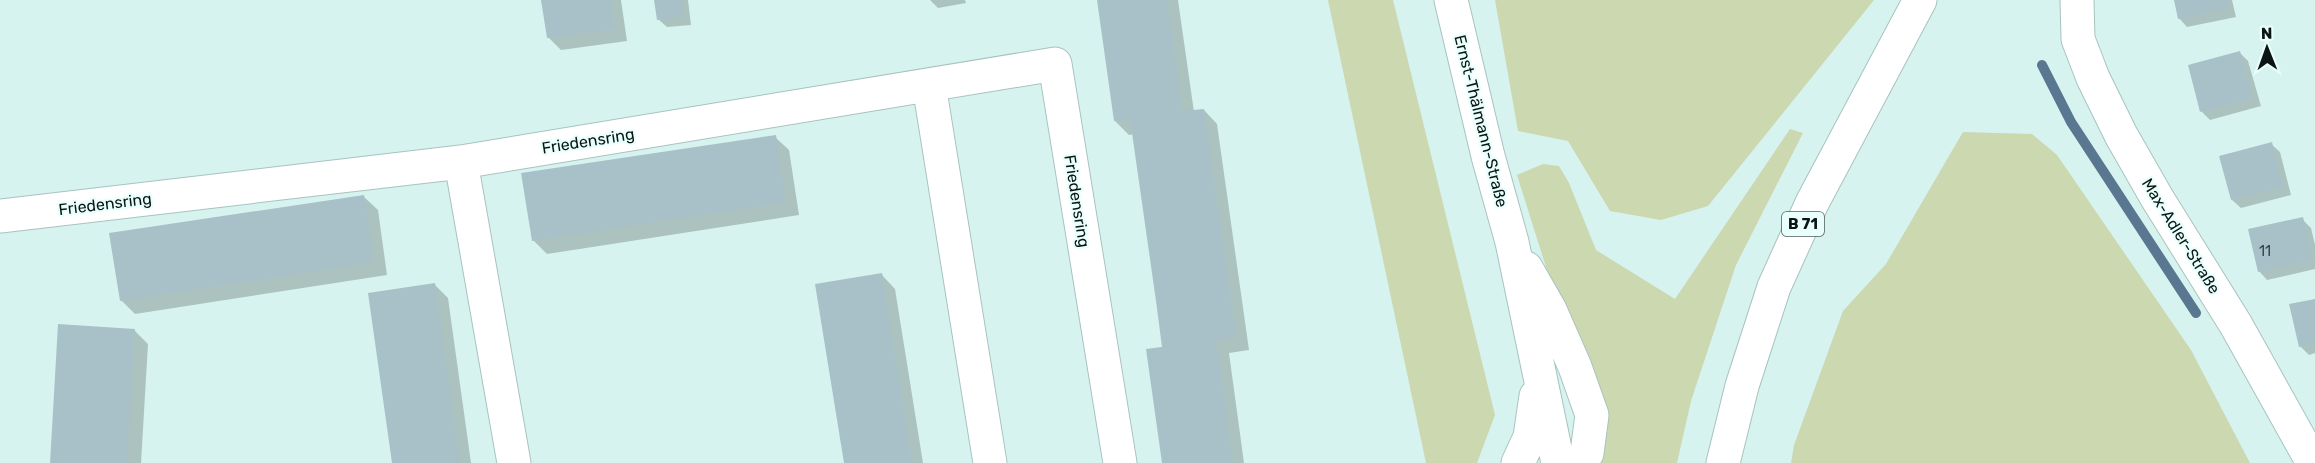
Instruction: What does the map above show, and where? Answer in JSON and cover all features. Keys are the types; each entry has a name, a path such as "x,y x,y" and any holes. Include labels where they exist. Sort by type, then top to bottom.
{"street":[{"name":"Ernst-Thälmann-Straße","path":"1451,0 1485,145 1512,242 1558,463"},
{"name":"B 71","path":"1723,463 1747,368 1774,287 1812,203 1920,0"},
{"name":"Max-Adler-Straße","path":"2077,0 2078,39 2093,78 2121,135 2157,198 2236,325 2313,463"},
{"name":"Friedensring","path":"0,216 461,162 1055,64 1120,463"},
{"path":"929,85 990,463"},
{"path":"461,162 514,463"},
{"name":"Ernst-Thälmann-Straße","path":"1512,242 1550,310 1575,367 1592,415 1587,453 1581,463"},
{"path":"1518,463 1530,437 1539,380"}],"green space":[{"path":"1328,0 1393,0 1495,415 1477,463 1426,463"},
{"path":"1495,0 1874,0 1708,206 1661,220 1610,211 1568,141 1518,131"},
{"path":"1790,129 1803,133 1736,265 1691,401 1677,463 1597,463 1606,435 1605,402 1551,283 1517,175 1543,164 1559,166 1569,183 1596,250 1675,299"},
{"path":"1963,132 2032,134 2057,155 2191,350 2250,463 1791,463 1794,445 1843,311 1886,264"}],"building":[{"path":"541,0 611,0 615,29 547,38"},
{"path":"654,0 681,0 683,17 657,20"},
{"path":"1097,0 1167,0 1183,111 1204,109 1236,337 1216,340 1233,463 1162,463 1146,349 1162,347 1156,301 1130,119 1114,121"},
{"path":"2174,0 2226,0 2228,9 2178,19"},
{"path":"2240,51 2253,98 2200,112 2188,65"},
{"path":"776,135 786,202 532,241 521,173"},
{"path":"2272,142 2283,187 2231,200 2219,156"},
{"path":"364,195 374,262 120,301 109,233"},
{"path":"2303,217 2313,260 2258,272 2248,229"},
{"path":"882,273 912,463 844,463 815,284"},
{"path":"435,283 460,463 392,463 368,293"},
{"path":"2315,299 2315,344 2299,347 2289,304"},
{"path":"58,324 135,329 127,463 50,463"}],"waterway":[{"path":"2042,65 2071,122 2196,313"}]}
